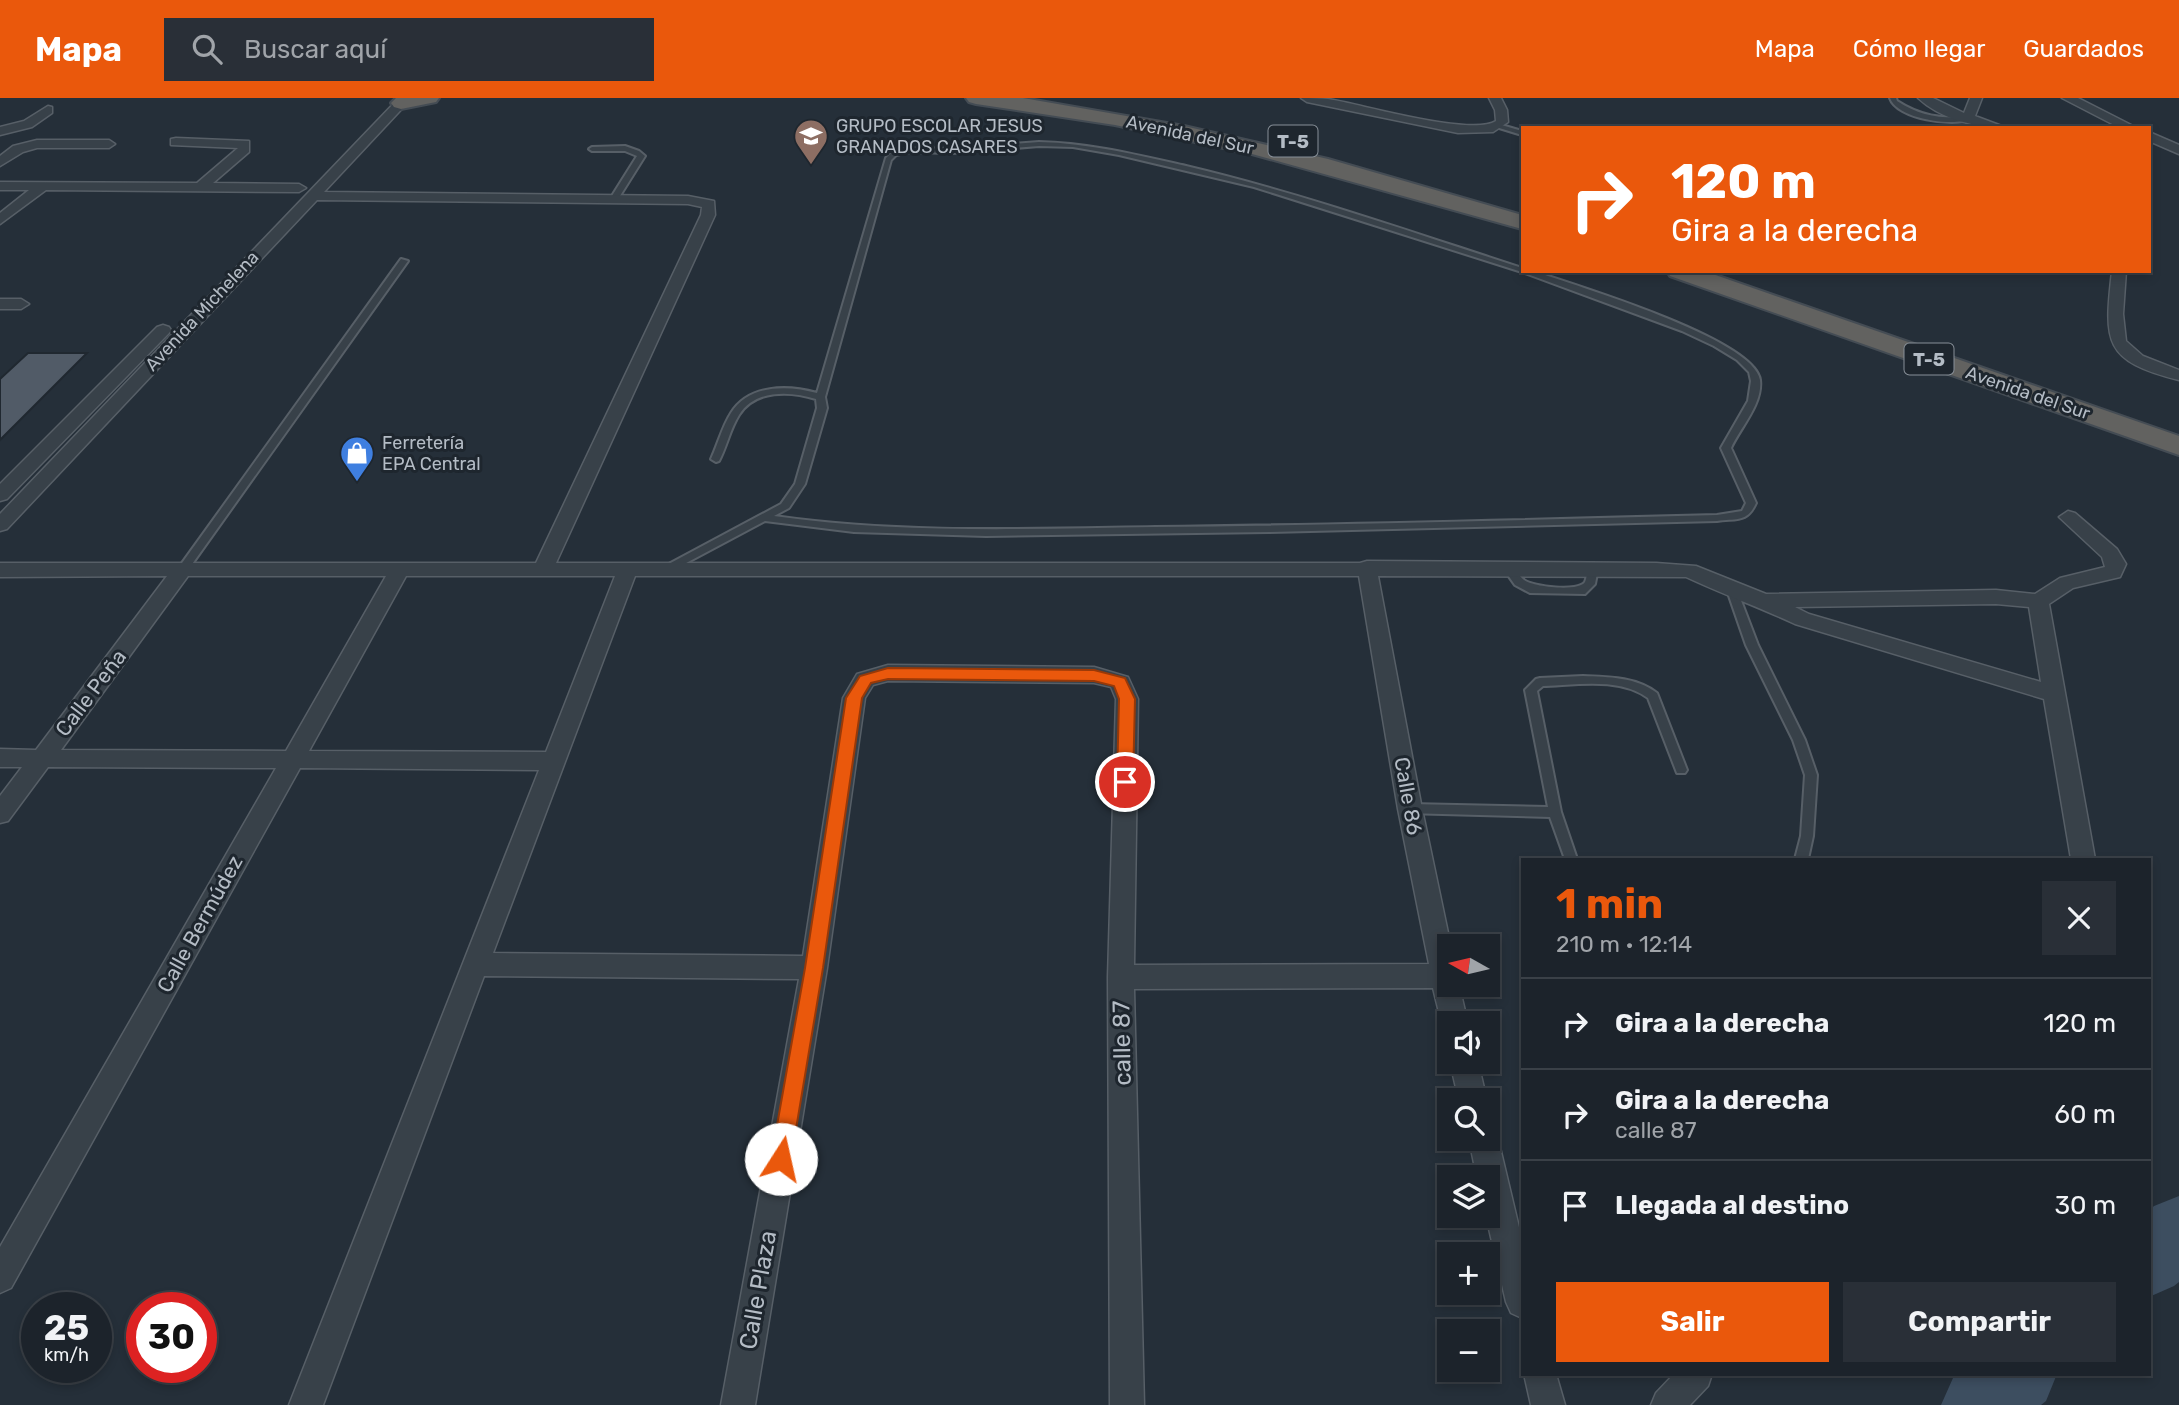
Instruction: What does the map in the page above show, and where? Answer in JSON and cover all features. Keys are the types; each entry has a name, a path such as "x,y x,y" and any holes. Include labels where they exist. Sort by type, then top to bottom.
{"highway":[{"path":"392,100 429,98"},
{"name":"Avenida del Sur","path":"976,98 1186,131 1388,181 1521,222"},
{"name":"Avenida del Sur","path":"1059,98 1217,125 1294,142 1381,162 1521,202"},
{"name":"Avenida del Sur","path":"1685,273 2179,446"},
{"name":"Avenida del Sur","path":"1737,273 2179,428"}],"street":[{"path":"1307,98 1458,129 1498,126 1502,122 1501,110 1495,98"},
{"path":"1924,98 1968,119 1994,126"},
{"path":"1968,119 1976,98"},
{"path":"2068,98 2126,126"},
{"path":"1940,107 1955,99"},
{"name":"Avenida Michelena","path":"0,525 392,100"},
{"path":"0,131 28,124 48,110"},
{"path":"2151,137 2169,133"},
{"path":"2151,138 2179,150"},
{"path":"176,142 244,144 244,149 201,187"},
{"path":"0,162 18,149 37,144 109,144"},
{"path":"0,186 201,187 305,192 688,200 709,204 708,215 544,568"},
{"path":"0,220 43,186"},
{"name":"Avenida Michelena","path":"214,276 305,192"},
{"path":"2119,273 2114,332 2118,345 2132,357 2179,375"},
{"path":"0,304 21,304"},
{"name":"Avenida Michelena","path":"0,495 177,315"},
{"path":"1765,601 1996,597 2038,601 2067,583 2113,572 2116,564 2110,553 2068,517"},
{"path":"0,570 181,572 544,568 1367,567 1689,571 1765,601 1802,619 2054,694"},
{"name":"Calle 86","path":"1367,567 1437,946"},
{"path":"306,1405 628,568"},
{"name":"Calle Bermúdez","path":"0,1277 400,570"},
{"name":"Calle Peña","path":"0,814 181,572"},
{"path":"2038,601 2083,858"},
{"name":"Calle Plaza","path":"738,1405 814,968 854,698 865,680 888,673 1094,675 1119,682"},
{"name":"calle 87","path":"1119,682 1127,699 1121,977 1126,1405"},
{"path":"0,758 554,761"},
{"path":"475,964 814,968"},
{"path":"1121,977 1437,976"},
{"path":"1486,1151 1521,1298"},
{"path":"1541,1376 1548,1405"},
{"path":"1668,1405 1694,1376"}],"lane":[{"path":"1893,98 1894,102 1916,115 1947,121 1968,119"},
{"path":"1498,126 1521,133"},
{"path":"669,568 785,506 800,484 822,408 820,397 888,159 894,153 1039,144 1073,145 1119,153 1256,186 1521,270"},
{"path":"592,149 629,149 641,156 614,199"},
{"path":"181,572 404,261"},
{"path":"766,518 814,527 877,532 986,532 1336,529 1717,518 1746,514 1751,503 1726,448 1732,432 1755,397 1753,371 1735,353 1691,332 1529,273"},
{"path":"716,459 738,409 759,393 791,390 820,397"},
{"path":"1732,590 1752,645 1799,740 1811,775 1807,835 1802,858"},
{"path":"1571,858 1555,812 1531,690 1539,682 1627,683 1648,690 1653,696 1681,770"},
{"path":"1410,809 1555,812"}],"building":[{"path":"28,353 87,353 0,440 0,379"}],"waterway":[{"path":"2151,1259 2179,1231"},
{"path":"1980,1405 2016,1376"}],"place":[{"name":"GRUPO ESCOLAR JESUS GRANADOS CASARES","path":"811,166"},
{"name":"Ferretería EPA Central","path":"357,483"}],"route":[{"path":"781,1159 814,968 854,698 865,680 888,673 1094,675 1119,682 1127,699 1125,782"}]}
